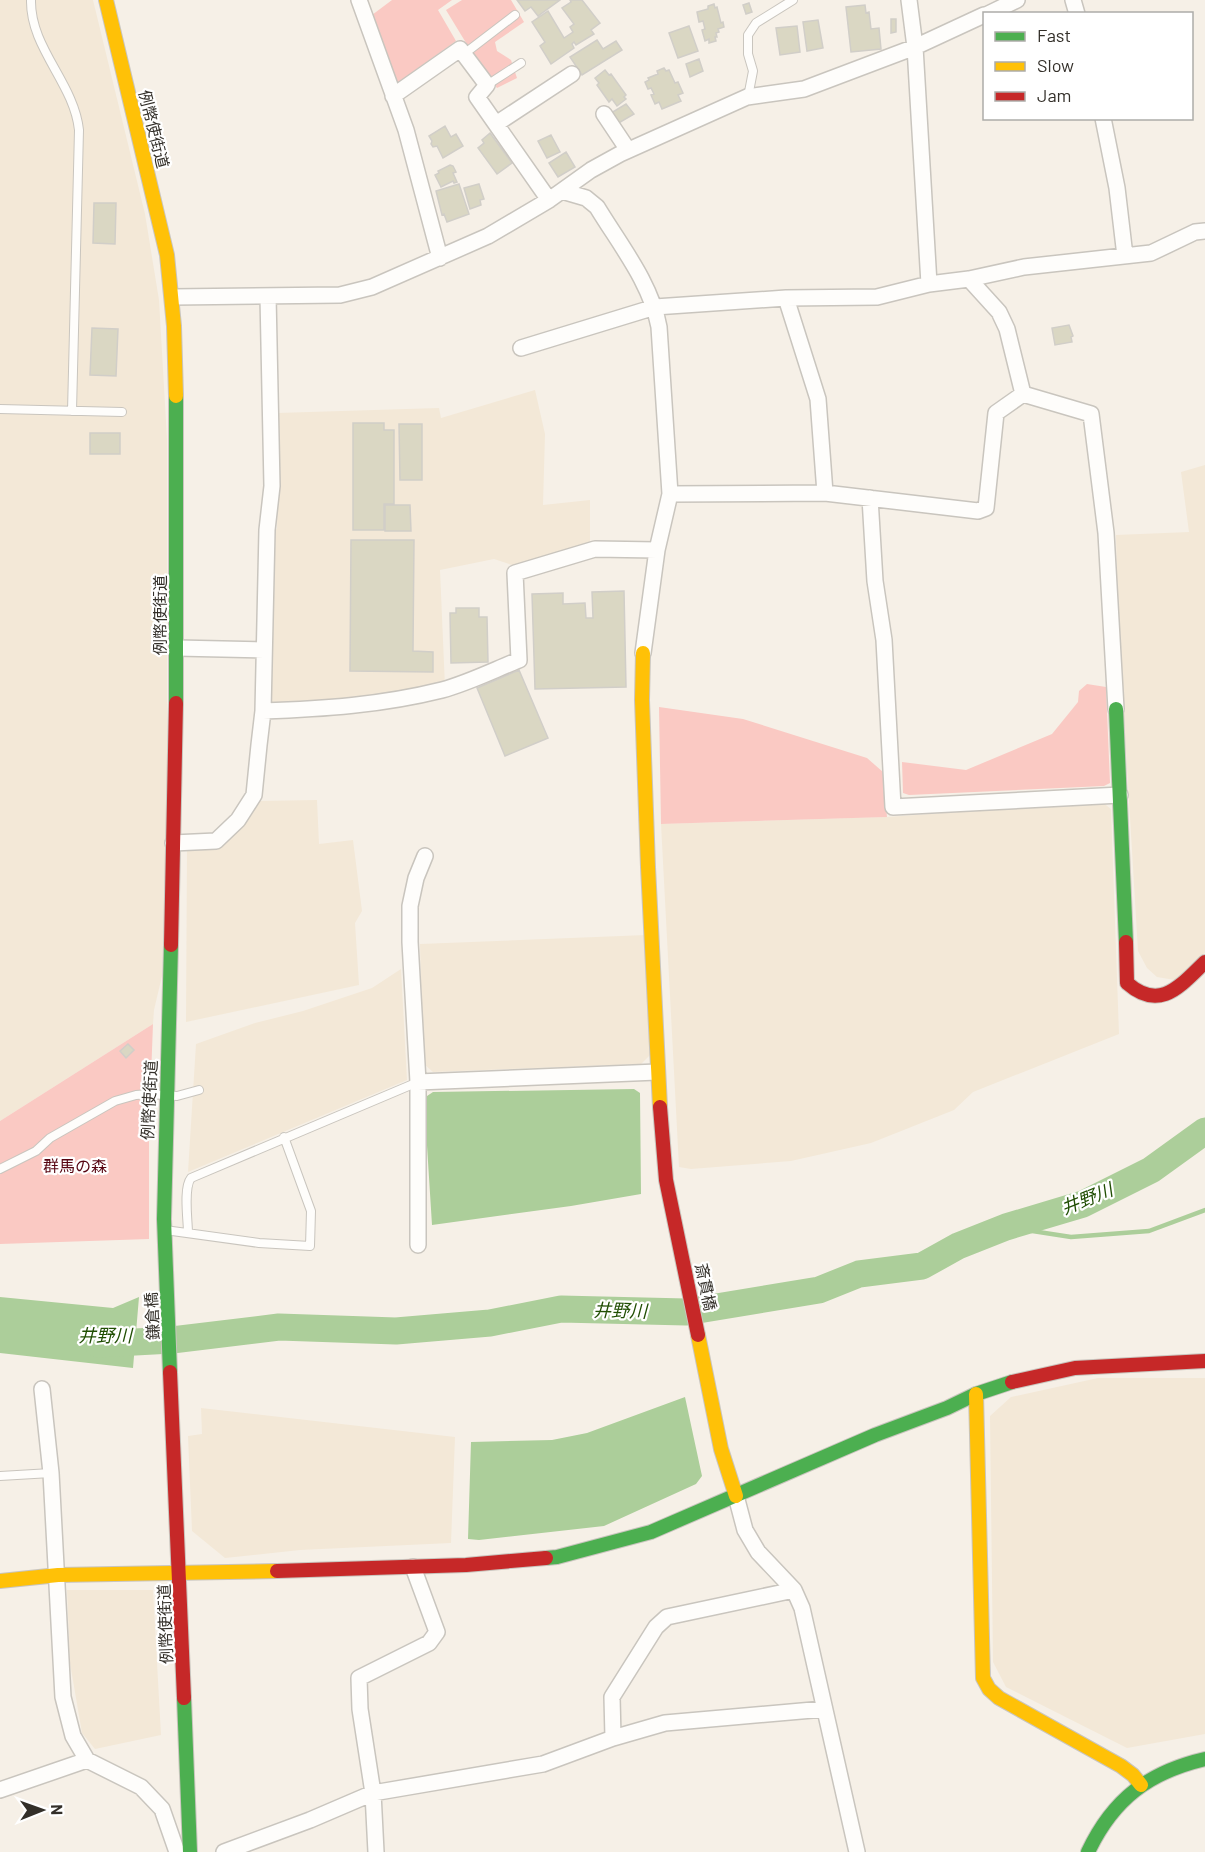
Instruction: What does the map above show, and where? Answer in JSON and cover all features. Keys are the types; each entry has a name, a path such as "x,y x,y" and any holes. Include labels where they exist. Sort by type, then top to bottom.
{"street":[{"name":"例幣使街道","path":"106,0 167,255 173,297 176,365 177,648 164,1146 168,1233"},
{"path":"359,0 412,152 440,258"},
{"path":"909,0 915,47 929,284"},
{"path":"990,12 1017,0"},
{"path":"173,297 340,295 372,287 488,236 549,200 591,170 628,150 747,97 804,89 915,47 983,15"},
{"path":"393,96 460,49 487,85 477,97 549,200"},
{"path":"496,124 572,74"},
{"path":"604,114 628,150"},
{"path":"1104,120 1118,188 1125,256"},
{"path":"562,191 586,198 597,207 648,290 655,307 661,353 670,494 657,550 644,653"},
{"path":"521,348 655,307 786,298 877,297 929,284 969,279 1024,267 1158,251 1195,232 1205,231"},
{"path":"969,279 999,312 1007,329 1023,394"},
{"path":"173,843 216,841 238,820 254,795 262,711 267,530 272,486 268,296"},
{"path":"786,298 818,399 825,493"},
{"path":"670,494 825,493 978,511 986,508 996,413 1023,394"},
{"path":"1023,394 1091,414 1106,532 1126,916 1126,983 1135,992 1147,998 1157,997 1175,990 1205,962"},
{"path":"870,498 875,581 884,640 894,807 1120,795"},
{"path":"262,711 334,709 384,702 444,690 519,660 515,573 595,549 657,550"},
{"path":"177,648 264,650"},
{"name":"斎貫橋","path":"644,653 642,700 657,1072 666,1180 706,1366 721,1449 736,1496"},
{"path":"418,1245 418,1082 410,906 416,878 425,856"},
{"path":"418,1082 657,1072"},
{"name":"鎌倉橋","path":"168,1233 172,1394"},
{"path":"0,1581 58,1575 180,1574 466,1565 557,1557 651,1532 875,1435 1008,1383 1075,1368 1205,1361"},
{"path":"42,1389 58,1575 63,1697 73,1736 87,1760 141,1787 162,1809 177,1852"},
{"name":"例幣使街道","path":"172,1394 190,1852"},
{"path":"976,1394 983,1678 989,1689 999,1698 1121,1766 1133,1775 1140,1785"},
{"path":"736,1496 745,1530 758,1552 794,1590 802,1608 857,1852"},
{"path":"376,1852 373,1793 360,1708 359,1678 429,1643 436,1632 413,1567"},
{"path":"613,1738 612,1697 656,1627 668,1617 794,1590"},
{"path":"224,1852 310,1820 373,1793 543,1764 613,1738 665,1723 824,1709"},
{"path":"1088,1852 1103,1822 1120,1802 1140,1785 1172,1767 1205,1759"},
{"path":"0,1790 87,1760"}],"lane":[{"path":"31,0 34,30 77,113 79,130 72,411"},
{"path":"747,97 753,71 748,54 748,35 756,23 793,0"},
{"path":"464,54 515,15"},
{"path":"487,85 521,63"},
{"path":"0,409 122,412"},
{"path":"188,1233 187,1193 191,1178 418,1082"},
{"path":"0,1169 36,1151 50,1138 115,1101 136,1095 177,1096 199,1090"},
{"path":"168,1233 188,1233 259,1243 310,1246 311,1211 284,1137"},
{"path":"0,1476 51,1473"}],"shaded area":[{"path":"0,0 93,0 145,214 159,300 167,439 167,819 162,976 153,1024 0,1121"},
{"path":"535,390 545,434 543,505 590,500 590,544 515,566 494,559 440,570 445,687 379,701 269,703 273,531 277,529 279,439 277,413 439,408 441,418"},
{"path":"1205,465 1205,953 1175,980 1157,977 1147,968 1138,951 1118,617 1116,535 1189,532 1181,472"},
{"path":"317,800 319,844 353,840 362,911 355,923 359,985 186,1022 187,848 220,845 258,801"},
{"path":"1102,802 1111,809 1119,1034 973,1092 954,1110 871,1143 791,1161 691,1169 679,1167 661,824 887,817"},
{"path":"646,935 652,1053 641,1064 433,1072 423,1063 420,944"},
{"path":"401,969 407,1080 188,1172 196,1044 255,1023 303,1011 372,988"},
{"path":"1098,1378 1205,1378 1205,1734 1127,1748 1006,1687 993,1662 990,1416 1011,1397"},
{"path":"201,1408 455,1437 451,1543 300,1550 225,1558 192,1531 188,1436 202,1434"},
{"path":"67,1590 153,1590 161,1735 95,1749 82,1733 70,1663"}],"green space":[{"path":"392,0 452,0 438,10 456,41 396,84 372,15"},
{"path":"462,0 511,0 524,22 495,42 497,51 511,60 517,78 497,88 485,74 446,10"},
{"path":"1087,684 1106,687 1110,783 1104,786 909,795 903,793 902,762 966,770 1052,734 1078,702 1079,691"},
{"path":"659,707 743,719 867,758 883,772 887,817 661,824"},
{"name":"群馬の森","path":"153,1024 149,1129 149,1239 0,1244 0,1121"}],"water":[{"path":"634,1089 640,1093 641,1194 432,1225 424,1098 433,1092"},
{"name":"井野川","path":"0,1297 113,1308 139,1297 133,1368 0,1353"},
{"path":"685,1397 702,1476 696,1484 604,1526 479,1540 468,1539 471,1442 552,1440 587,1433"}],"building":[{"path":"517,0 560,0 538,16 531,7 525,11"},
{"path":"570,0 582,0 600,23 591,30 594,34 576,45 574,42 572,44 574,48 551,64 540,46 545,42 532,22 548,11 564,38 573,32 570,27 574,24 562,8 571,2"},
{"path":"749,3 752,12 746,14 743,5"},
{"path":"714,4 724,27 718,29 716,41 709,43 709,39 705,41 702,30 705,29 703,21 699,22 697,12 708,9 708,6"},
{"path":"865,5 866,13 869,12 871,29 879,28 881,49 851,52 846,7"},
{"path":"891,19 896,19 896,32 891,33"},
{"path":"818,20 823,48 807,51 803,22"},
{"path":"689,26 698,51 678,58 669,33"},
{"path":"797,26 800,52 780,55 776,28"},
{"path":"597,40 603,49 616,41 622,50 582,75 570,57"},
{"path":"699,59 703,71 690,77 686,64"},
{"path":"664,68 666,71 669,70 683,93 678,95 681,101 662,109 659,102 655,104 651,95 654,94 645,82"},
{"path":"605,70 609,75 611,74 626,95 624,97 626,99 617,106 612,99 609,102 597,85 599,83 595,78"},
{"path":"626,104 634,114 617,124 611,113"},
{"path":"445,126 451,137 456,134 463,146 443,158 437,146 433,147 431,144 429,136"},
{"path":"490,133 512,163 497,174 478,148 484,143 482,140"},
{"path":"551,135 560,152 547,158 538,141"},
{"path":"566,152 575,167 558,177 549,163"},
{"path":"450,165 456,172 453,173 457,182 453,181 441,187 435,175"},
{"path":"459,184 469,214 447,222 444,214 442,215 436,191"},
{"path":"479,184 484,199 480,200 481,205 470,209 464,188"},
{"path":"94,203 116,203 115,244 93,243"},
{"path":"1069,325 1073,336 1071,337 1072,342 1055,345 1052,328"},
{"path":"92,328 118,329 116,376 90,375"},
{"path":"353,423 384,423 384,430 394,430 394,504 384,504 384,530 353,530"},
{"path":"399,424 422,424 422,480 400,480"},
{"path":"90,433 120,433 120,454 90,454"},
{"path":"385,505 410,505 411,531 385,531"},
{"path":"351,540 414,540 413,651 433,652 433,672 350,671"},
{"path":"624,591 626,687 535,689 532,594 563,593 563,604 585,603 586,618 593,618 592,592"},
{"path":"456,608 479,608 479,617 487,617 488,662 451,663 450,613 456,613"},
{"path":"519,670 548,738 505,756 477,688"},
{"path":"128,1044 134,1050 126,1058 120,1051"}],"waterway":[{"name":"井野川","path":"98,1344 172,1340 279,1327 396,1331 490,1323 561,1309 686,1312 819,1290 859,1274 922,1266 958,1246 1006,1227 1083,1204 1151,1170 1205,1131"},
{"path":"1006,1227 1071,1237 1149,1231 1205,1210"}],"traffic: fast":[{"path":"176,396 176,703"},
{"path":"1116,709 1126,942"},
{"path":"170,1372 164,1219 171,945"},
{"path":"546,1558 651,1532 875,1435 1012,1382"},
{"path":"184,1698 190,1852"},
{"path":"1088,1852 1109,1817 1135,1790 1167,1772 1205,1759"}],"traffic: slow":[{"path":"106,0 167,255 174,326 176,396"},
{"path":"643,653 642,700 648,867 660,1107"},
{"path":"698,1335 721,1449 736,1496"},
{"path":"976,1394 983,1678 989,1689 999,1698 1121,1766 1141,1785"},
{"path":"0,1581 58,1575 277,1571"}],"traffic: jam":[{"path":"171,945 176,703"},
{"path":"1126,942 1127,983 1150,995 1160,995 1178,987 1205,962"},
{"path":"660,1107 666,1180 698,1335"},
{"path":"1012,1382 1075,1368 1205,1361"},
{"path":"170,1372 184,1698"},
{"path":"277,1571 466,1565 546,1558"}]}
